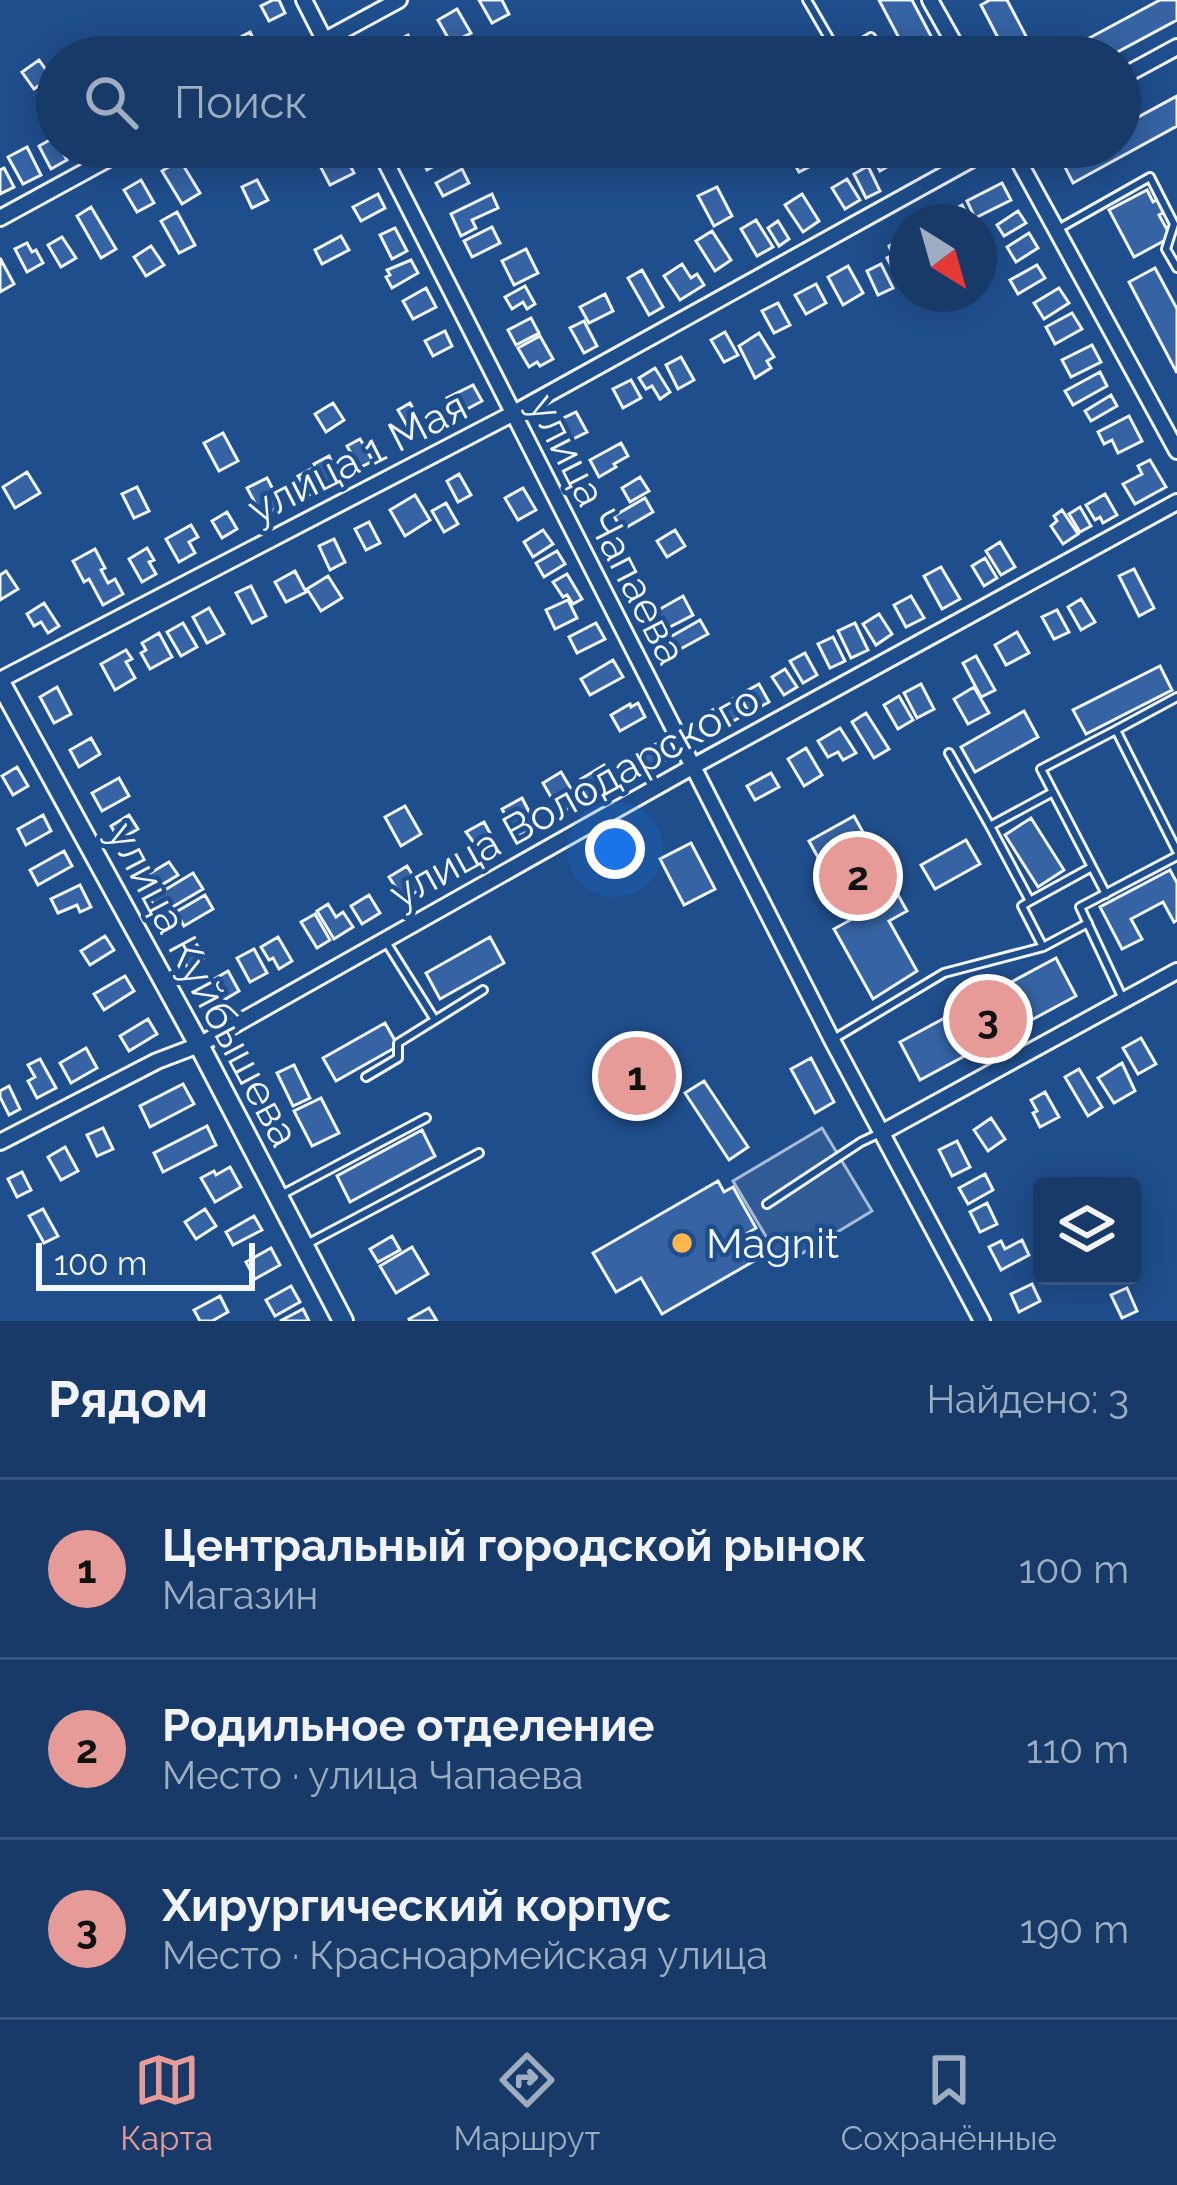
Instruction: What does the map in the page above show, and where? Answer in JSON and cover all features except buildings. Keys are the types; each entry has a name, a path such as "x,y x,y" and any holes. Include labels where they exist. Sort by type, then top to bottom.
{"street":[{"path":"304,0 323,36"},
{"path":"332,36 399,0"},
{"path":"931,0 951,36"},
{"path":"1141,67 1177,47"},
{"path":"0,218 92,168"},
{"name":"улица Чапаева","path":"389,168 832,1040 982,1321"},
{"name":"улица 1 Мая","path":"0,681 512,414 956,168"},
{"path":"1022,168 1177,452"},
{"name":"улица Володарского","path":"0,1142 157,1061 200,1045 692,767 1177,502"},
{"name":"улица Куйбышева","path":"0,681 200,1045 343,1321"},
{"path":"881,1133 1177,970"}],"lane":[{"path":"807,0 828,36"},
{"path":"1056,230 1150,177 1174,224 1166,249 1177,268"},
{"path":"1106,893 1041,769 1177,697"},
{"path":"1116,730 1177,854 1080,907 1123,999"},
{"path":"949,753 1030,901"},
{"path":"991,826 1053,792"},
{"path":"1043,947 1022,906 1092,867"},
{"path":"832,1040 944,973 1043,947 1088,923"},
{"path":"385,940 435,1020"},
{"path":"366,1078 398,1058 398,1043 483,990"},
{"path":"277,1197 426,1118"},
{"path":"767,1204 881,1133"},
{"path":"302,1246 478,1153"}],"shaded area":[{"path":"822,1128 872,1211 783,1265 733,1181"}],"place":[{"name":"Родильное отделение","path":"858,876"},
{"name":"Хирургический корпус","path":"988,1019"},
{"name":"Центральный городской рынок","path":"637,1076"},
{"name":"Magnit","path":"682,1243"}]}
